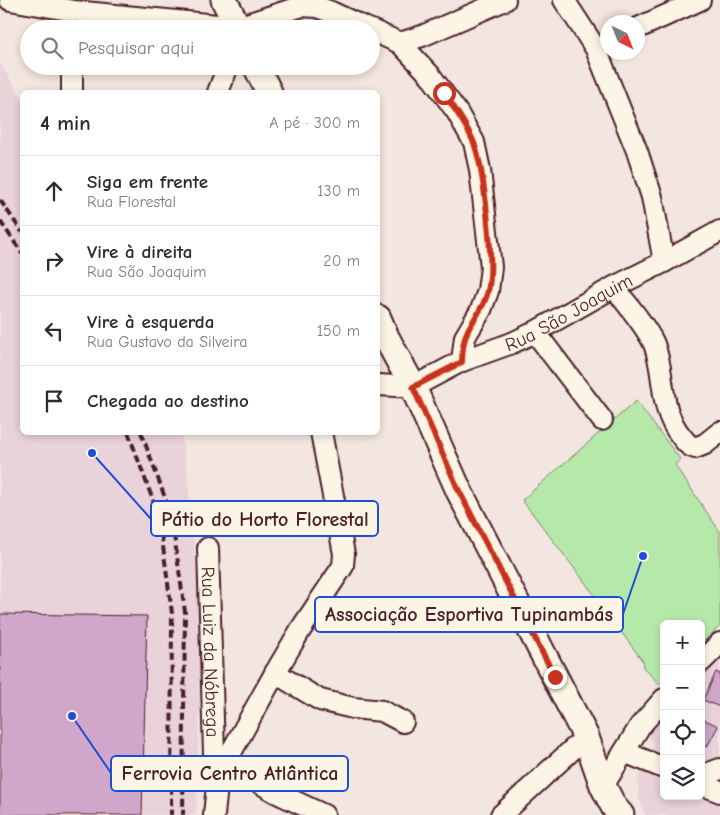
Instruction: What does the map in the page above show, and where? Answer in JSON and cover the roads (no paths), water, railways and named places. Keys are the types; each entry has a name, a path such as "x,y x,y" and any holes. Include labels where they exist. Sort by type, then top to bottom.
{"main road":[{"path":"224,0 234,20"},
{"path":"260,75 268,90"},
{"path":"380,323 413,387 459,491 586,737 603,786 614,807 621,815"}],"street":[{"path":"10,0 74,20"},
{"path":"400,43 422,36 504,0"},
{"path":"564,0 600,44"},
{"path":"645,25 700,0"},
{"path":"261,20 302,6 317,7 349,20"},
{"path":"380,34 400,43 430,75 457,112 474,142 480,170 490,267 488,291 481,310 465,337 462,362"},
{"path":"607,60 652,197 664,262"},
{"path":"72,75 72,90"},
{"path":"219,90 225,75"},
{"name":"Rua São Joaquim","path":"413,387 462,362 535,332 720,231"},
{"path":"614,288 648,333 654,345 667,411 676,429 688,444 695,448 705,444 720,432"},
{"path":"535,332 602,420"},
{"path":"380,385 413,387"},
{"path":"322,435 344,554 343,566 301,629 218,776 250,777 275,792 324,815"},
{"name":"Rua Luiz da Nóbrega","path":"208,548 214,754 218,776 214,815"},
{"path":"705,658 720,643"},
{"path":"275,673 320,700 353,708 382,711 403,722"},
{"path":"603,786 640,726 660,704"},
{"path":"501,815 586,737"},
{"path":"624,752 660,766"},
{"path":"705,775 720,769"},
{"path":"705,786 720,792"}],"railway":[{"path":"0,200 20,229"},
{"path":"0,221 20,250"},
{"path":"129,435 159,517 172,613 171,815"},
{"path":"142,435 171,514 185,612 183,815"}],"place":[{"name":"Pátio do Horto Florestal","path":"92,453"},
{"name":"Associação Esportiva Tupinambás","path":"643,556"},
{"name":"Ferrovia Centro Atlântica","path":"72,716"}]}
